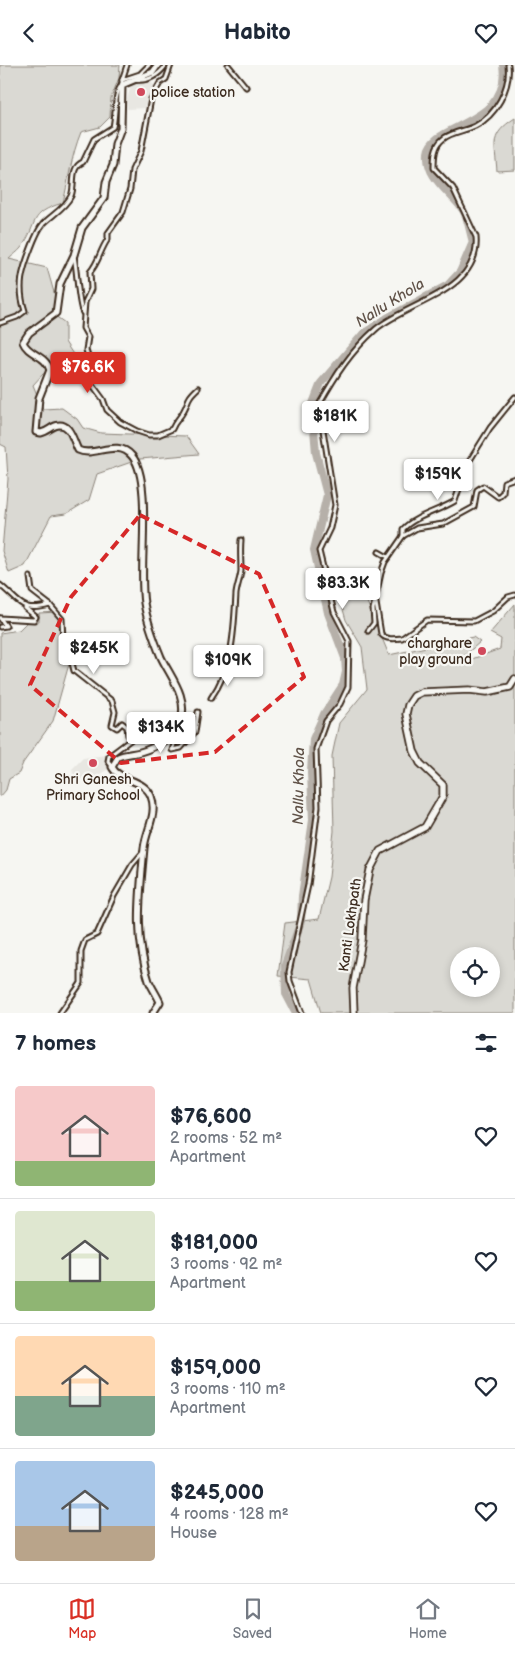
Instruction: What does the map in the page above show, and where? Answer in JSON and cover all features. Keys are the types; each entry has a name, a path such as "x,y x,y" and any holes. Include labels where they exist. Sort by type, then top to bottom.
{"main road":[{"path":"153,1013 160,1002 150,983 138,928 144,850 153,815 151,795 145,787 116,772 112,767 118,757 148,749 167,738 178,728 181,720 182,698 158,650 144,605 141,580 144,561 142,500 136,463 129,453 114,448 85,452 78,450 65,426 56,426 41,433 35,429 40,392 50,370 46,362 28,349 23,342 29,333 56,313 60,284 74,255 86,221 104,198 106,182 113,165 115,144 121,128 122,83 136,80 153,72 158,65"},
{"name":"Kanti Lokhpath","path":"354,1013 353,988 362,940 364,900 370,870 380,851 424,827 443,795 443,785 420,763 414,751 406,714 408,705 414,696 422,692 469,690 487,693 510,687 515,679"}],"street":[{"path":"0,323 17,317 25,311 20,296 20,283 22,270 36,236 43,224 53,217 70,196 74,170 77,165 83,162 94,139 113,127 118,109 116,96 127,65"},
{"path":"122,83 140,74 149,65"},
{"path":"136,80 142,81 160,73 166,65"},
{"path":"171,65 166,79 160,83 149,105 141,151 132,170 130,189 123,212 108,233 108,239 99,252 99,261 90,272 91,289 86,297 83,328 88,342 86,350 92,367 89,380 103,399 108,411 120,422 149,435 158,435 172,429 176,419 183,413 188,398 198,388"},
{"path":"228,65 246,87"},
{"path":"302,1013 289,972 308,885 318,807 316,749 326,721 340,704 348,687 349,641 334,613 319,551 330,528 336,505 319,405 348,357 377,329 392,318 452,287 472,262 477,245 476,237 453,188 434,168 435,155 437,146 444,138 477,125 497,105 508,87 510,76 508,65"},
{"path":"74,255 79,279 79,306 84,313"},
{"path":"403,536 403,529 408,524 456,501 467,465 490,428 515,397"},
{"path":"368,631 374,623 373,609 376,603 381,573 388,557 403,536 417,528 443,525 474,507 477,490 483,486 498,497 504,492 504,482 515,478"},
{"path":"211,698 227,667 236,613 236,591 241,570 239,555 241,540"},
{"path":"379,552 388,557"},
{"path":"30,577 32,591 50,605 62,619 63,641 69,651 74,671 112,701 115,712 112,725 117,728 122,723 127,727 128,735 133,738 109,756 108,761 112,767"},
{"path":"0,585 36,617 34,620 0,618"},
{"path":"376,603 381,634 390,639 396,639 402,638 427,620 474,621 493,611 508,597 515,595"},
{"path":"25,608 37,609 50,605"},
{"path":"0,618 6,626 0,627"},
{"path":"181,720 181,729 172,750 181,748 195,732 198,712"},
{"path":"60,1013 81,983 81,951 85,940 97,934 114,896 132,865 144,850"}],"highlighted area":[{"path":"140,515 259,574 304,677 215,752 121,763 30,685 71,597"}],"shaded area":[{"path":"0,65 120,65 119,78 111,98 110,117 100,127 81,132 72,159 63,203 39,215 21,248 9,259 47,268 55,296 54,315 65,323 65,342 78,362 43,374 33,385 43,409 62,408 77,419 83,428 101,433 186,436 199,454 140,459 97,474 89,500 66,514 51,516 25,566 9,573 2,551 8,479 6,447 0,444"},
{"name":"police station","path":"150,80 156,88 145,108 127,109 127,99 131,86"},
{"path":"515,118 515,170 497,171 495,146 497,135"},
{"path":"362,590 389,655 473,637 480,642 465,655 472,659 500,649 501,639 490,633 515,604 515,1013 321,1013 311,979 278,976 285,923 319,919 329,877 334,831 332,756 339,723 367,689 362,647 346,620 340,599"},
{"path":"58,612 69,664 53,721 23,763 19,773 9,779 6,790 0,797 0,633 19,630 28,621 39,621 39,613"},
{"name":"Shri Ganesh Primary School","path":"106,755 110,768 95,777 74,780 72,769 83,758"}],"waterway":[{"name":"Nallu Khola","path":"296,1013 286,994 285,965 301,921 302,896 313,820 311,772 313,739 324,714 343,685 346,672 345,658 328,613 314,550 327,495 316,453 312,406 321,383 363,334 387,318 448,285 460,272 473,242 469,226 463,210 440,184 431,170 428,162 428,153 432,143 442,135 484,112 496,100 502,85 503,65"}],"place":[{"name":"police station","path":"141,92"},
{"name":"charghare play ground","path":"482,651"},
{"name":"Shri Ganesh Primary School","path":"93,763"}]}
